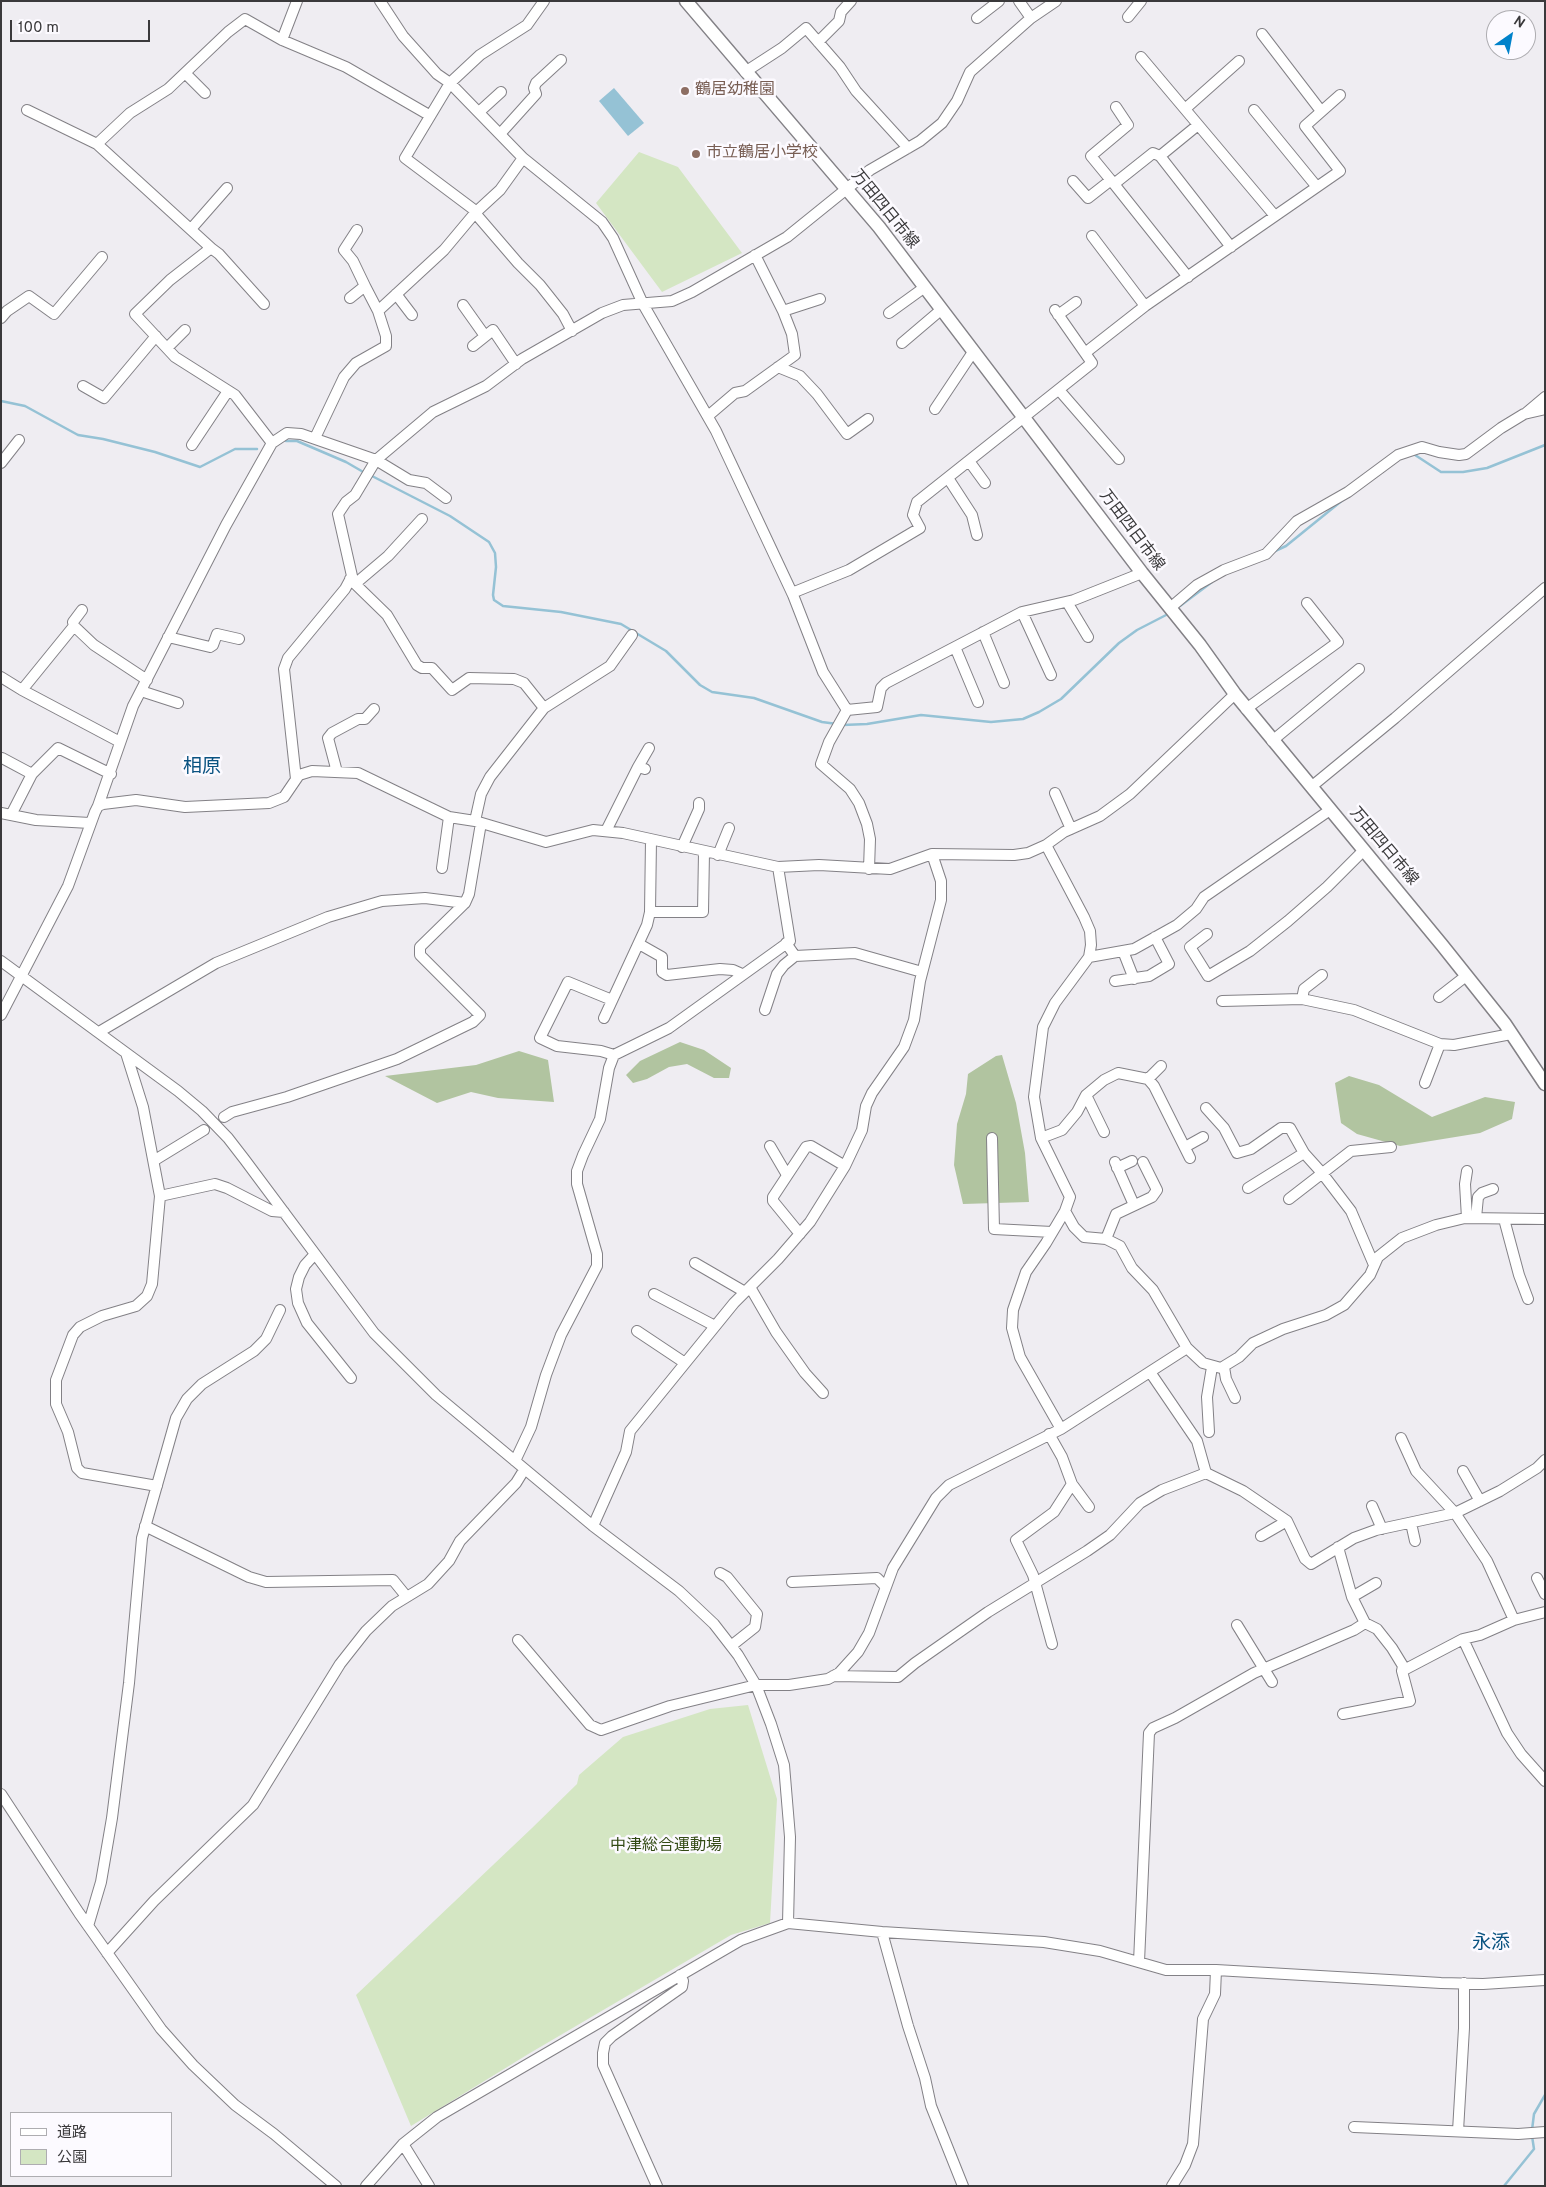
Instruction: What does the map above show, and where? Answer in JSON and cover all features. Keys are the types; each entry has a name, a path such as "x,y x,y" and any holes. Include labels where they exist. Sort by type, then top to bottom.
{"main road":[{"name":"万田四日市線","path":"686,1 848,190 925,287 1234,694 1466,976 1511,1034 1545,1084"}],"street":[{"path":"282,40 297,1"},
{"path":"380,1 403,36 437,74 450,83 479,112 500,134 524,159 602,222 613,238 643,304 708,416 792,592 823,672 847,710"},
{"path":"544,1 527,25 480,55 450,83 429,115 405,158 476,212 518,263 540,285 563,314 572,331"},
{"path":"818,42 839,21 841,12 851,1"},
{"path":"977,18 999,1"},
{"path":"1019,1 1031,18"},
{"path":"544,708 524,683 514,679 469,678 452,690 432,668 422,668 417,665 387,615 353,582 348,552 338,514 346,502 355,495 376,460 433,412 486,386 516,364 602,313 623,305 672,301 788,237 848,190 870,170 920,141 942,123 957,101 970,72 1031,18 1056,1"},
{"path":"1128,17 1141,1"},
{"path":"97,144 130,113 168,89 244,19 282,40 346,67 429,115"},
{"path":"745,72 782,48 806,28 840,67 856,90 908,148"},
{"path":"1262,34 1322,111"},
{"path":"1141,57 1275,216"},
{"path":"500,134 536,94 534,88 536,83 561,60"},
{"path":"1184,109 1239,61"},
{"path":"185,73 205,93"},
{"path":"479,112 501,92"},
{"path":"1085,353 1145,306 1340,171 1305,126 1340,94"},
{"path":"1116,107 1128,125 1091,156 1188,277"},
{"path":"27,110 97,144 219,254 264,304"},
{"path":"1254,110 1318,186"},
{"path":"1160,156 1198,125"},
{"path":"1073,181 1088,198 1153,153 1160,156 1231,247"},
{"path":"378,311 444,250 476,212 500,190 523,158"},
{"path":"191,229 228,188"},
{"path":"315,438 344,377 366,355 386,346 386,336 378,311 353,261 344,250 357,230"},
{"path":"1092,236 1145,306"},
{"path":"212,248 170,280 135,314 175,357 235,395 266,438 272,443"},
{"path":"708,416 735,393 745,391 795,355 792,334 783,311 755,255"},
{"path":"1,318 7,311 29,296 54,314 102,257"},
{"path":"350,298 365,286"},
{"path":"889,313 925,287"},
{"path":"396,294 412,315"},
{"path":"783,311 820,299"},
{"path":"792,592 848,570 920,528 913,514 917,502 1092,363 1057,312 1076,302"},
{"path":"464,305 485,336"},
{"path":"902,343 942,309"},
{"path":"167,348 185,330"},
{"path":"473,346 492,330 516,364"},
{"path":"83,386 104,398 156,336"},
{"path":"934,409 973,352"},
{"path":"778,367 800,376 817,394 847,434 868,419"},
{"path":"1059,390 1119,459"},
{"path":"192,445 228,391"},
{"path":"1170,608 1197,585 1224,570 1266,554 1297,521 1348,492 1398,455 1422,446 1439,452 1459,455 1466,454 1545,397"},
{"path":"1524,414 1545,409"},
{"path":"1,1014 20,974 68,886 90,823 111,774 120,742 141,691 230,517 272,443 287,433 315,438 376,460 409,480 426,483 446,498"},
{"path":"1,462 19,440"},
{"path":"969,461 985,483"},
{"path":"948,478 972,515 977,535"},
{"path":"296,779 284,669 288,658 345,589 388,556 422,519"},
{"path":"847,710 876,707 881,688 886,683 1022,612 1067,602 1142,573"},
{"path":"1311,787 1395,718 1545,588"},
{"path":"1067,602 1088,637"},
{"path":"1246,709 1338,642 1307,603"},
{"path":"22,690 74,626 73,622 82,610"},
{"path":"1022,612 1051,675"},
{"path":"74,626 94,645 147,680"},
{"path":"984,632 1004,683"},
{"path":"168,637 210,647 214,645 217,634 240,639"},
{"path":"224,1116 232,1112 287,1097 397,1059 473,1022 480,1015 420,955 420,947 465,903 470,894 480,794 490,777 544,708 610,666 632,635"},
{"path":"955,647 978,702"},
{"path":"1272,741 1359,670"},
{"path":"1,677 120,742"},
{"path":"141,691 178,703"},
{"path":"98,806 136,800 185,807 269,802 284,797 299,775 312,771 358,773 449,817 478,822 546,842 593,830 606,831 778,867 819,865 890,869 932,854 1028,853 1046,845 1071,829 1100,816 1130,794 1234,694"},
{"path":"337,772 328,738 332,733 358,719 365,719 374,709"},
{"path":"847,710 829,742 821,764 850,789 859,803 867,824 870,839 869,869"},
{"path":"90,823 36,820 6,814 32,774 58,748 111,774"},
{"path":"606,831 641,768 649,748"},
{"path":"2,758 32,774"},
{"path":"1055,793 1071,829"},
{"path":"682,847 699,809 699,803"},
{"path":"1089,957 1134,949 1177,925 1196,909 1204,897 1330,810"},
{"path":"442,868 449,817"},
{"path":"718,855 728,828"},
{"path":"604,1018 648,925 650,912 651,840"},
{"path":"1046,845 1090,931 1092,945 1089,957 1056,1003 1043,1027 1034,1097 1042,1138 1070,1197 1065,1211 1026,1272 1013,1310 1012,1328 1020,1357 1061,1429"},
{"path":"1207,934 1190,947 1208,976 1250,951 1288,921 1327,887 1364,850"},
{"path":"650,912 702,912 704,852"},
{"path":"593,1526 626,1452 630,1431 715,1326 747,1289 800,1234 845,1166 862,1130 866,1106 872,1093 904,1047 914,1020 922,972 942,900 941,881 932,854"},
{"path":"515,1461 531,1427 546,1375 562,1335 597,1266 597,1254 577,1184 577,1171 600,1119 609,1068 614,1055 669,1028 790,941 778,867"},
{"path":"98,1032 216,962 328,917 382,901 425,898 465,903"},
{"path":"1116,982 1150,976 1169,964 1155,937"},
{"path":"786,943 795,956"},
{"path":"638,944 662,957 662,972 666,974 720,969 733,970 742,974"},
{"path":"1123,951 1134,979"},
{"path":"765,1010 777,974 795,956 854,953 922,972"},
{"path":"1,961 178,1090 202,1112 228,1138 374,1333 436,1395 593,1526 679,1591 714,1624 731,1646 756,1685 772,1724 784,1765 790,1837 788,1923"},
{"path":"1302,999 1304,989 1322,975"},
{"path":"1440,997 1466,976"},
{"path":"612,1000 568,982 540,1038 557,1046 601,1051 614,1055"},
{"path":"1222,1001 1302,999 1354,1010 1440,1044 1454,1045 1511,1034"},
{"path":"1425,1083 1440,1044"},
{"path":"126,1053 143,1106 155,1160 160,1196 152,1284 147,1296 136,1306 102,1316 80,1327 73,1335 56,1380 56,1404 68,1432 77,1468 82,1473 157,1486"},
{"path":"1148,1079 1161,1066"},
{"path":"1042,1138 1062,1130 1077,1112 1086,1095 1104,1080 1118,1073 1148,1079 1154,1086 1190,1158"},
{"path":"1086,1095 1104,1132"},
{"path":"1206,1108 1224,1128 1237,1153 1251,1149 1281,1128 1290,1128 1304,1153 1351,1211 1374,1265"},
{"path":"155,1160 204,1130"},
{"path":"1185,1147 1203,1137"},
{"path":"992,1138 994,1229 1052,1232"},
{"path":"770,1146 787,1175"},
{"path":"800,1234 773,1201 773,1196 806,1147 811,1146 845,1166"},
{"path":"1289,1199 1351,1151 1391,1147"},
{"path":"1248,1188 1304,1153"},
{"path":"1132,1161 1116,1165 1134,1206"},
{"path":"1106,1239 1116,1214 1152,1197 1157,1190 1143,1162"},
{"path":"1467,1171 1465,1184 1472,1218"},
{"path":"160,1196 215,1184 227,1188 272,1211 284,1212"},
{"path":"1472,1218 1478,1197 1482,1192 1493,1189"},
{"path":"1065,1211 1074,1227 1084,1237 1106,1239 1120,1246 1132,1268 1153,1290 1187,1348 1203,1363 1212,1367 1224,1367 1239,1357 1254,1343 1284,1329 1326,1315 1344,1305 1359,1290 1378,1258 1386,1249 1402,1238 1436,1226 1472,1218 1545,1220"},
{"path":"1504,1219 1519,1275 1528,1299"},
{"path":"315,1254 305,1265 299,1277 296,1288 298,1303 307,1323 350,1378"},
{"path":"695,1263 747,1289 805,1373 823,1393"},
{"path":"654,1294 715,1326"},
{"path":"88,1926 101,1882 112,1818 129,1683 142,1538 176,1418 187,1399 202,1384 254,1351 266,1339 280,1310"},
{"path":"637,1331 685,1364"},
{"path":"518,1640 590,1725 601,1730 670,1706 756,1685 789,1685 828,1679 839,1673 858,1652 869,1633 885,1586 894,1568 936,1498 949,1485 1061,1429 1187,1348"},
{"path":"1209,1432 1207,1397 1212,1367"},
{"path":"1224,1367 1226,1379 1235,1398"},
{"path":"1150,1372 1197,1441 1206,1473"},
{"path":"1049,1434 1062,1457 1072,1484 1089,1508"},
{"path":"1401,1438 1416,1471 1455,1513 1487,1561 1514,1620"},
{"path":"833,1676 898,1677 988,1612 1110,1535 1140,1503 1162,1490 1206,1473 1243,1491 1287,1522 1305,1559 1311,1564 1354,1538 1382,1529 1455,1513 1530,1472 1545,1460"},
{"path":"107,1953 154,1901 252,1806 340,1664 380,1616 406,1596 428,1584 449,1561 460,1541 516,1483 524,1470"},
{"path":"1463,1471 1480,1501"},
{"path":"1052,1644 1035,1583 1016,1540 1054,1512 1072,1484"},
{"path":"1372,1506 1382,1529"},
{"path":"1261,1536 1287,1522"},
{"path":"1411,1523 1415,1541"},
{"path":"145,1526 249,1578 266,1582 393,1580 406,1596"},
{"path":"1338,1547 1352,1596 1365,1623 1377,1629 1403,1666 1402,1671 1410,1701 1343,1714"},
{"path":"720,1573 726,1577 757,1614 755,1627 731,1646"},
{"path":"792,1582 876,1578 885,1586"},
{"path":"1537,1578 1545,1594"},
{"path":"1352,1596 1376,1583"},
{"path":"1402,1671 1463,1640 1480,1635 1514,1620 1545,1612"},
{"path":"1139,1962 1149,1733 1153,1728 1175,1718 1265,1668 1354,1630 1365,1623"},
{"path":"1237,1625 1272,1682"},
{"path":"1463,1640 1507,1733 1521,1754 1545,1781"},
{"path":"1,1794 88,1926 161,2029 193,2065 239,2109 274,2134 336,2186"},
{"path":"366,2186 403,2144 437,2117 741,1940 788,1923 882,1932 1044,1942 1100,1951 1166,1970 1216,1970 1263,1974 1483,1984 1545,1980"},
{"path":"882,1932 908,2026 925,2078 930,2106 963,2186"},
{"path":"1172,2186 1185,2165 1194,2144 1203,2019 1215,1994 1216,1970"},
{"path":"657,2186 603,2065 603,2053 605,2043 612,2036 682,1987 683,1981 680,1975"},
{"path":"1458,2131 1464,2028 1464,1983"},
{"path":"1354,2127 1518,2134 1545,2132"},
{"path":"403,2144 429,2186"}],"green space":[{"path":"639,152 678,167 742,253 662,292 596,203"},
{"path":"680,1042 704,1050 731,1068 729,1078 714,1078 687,1064 669,1067 647,1079 633,1083 626,1075 640,1061"},
{"path":"519,1051 548,1060 554,1102 498,1098 471,1092 437,1103 385,1076 476,1065"},
{"path":"1002,1055 1016,1103 1025,1153 1029,1202 963,1204 954,1165 957,1124 966,1094 968,1074 996,1056"},
{"path":"1349,1076 1379,1085 1432,1117 1485,1097 1515,1102 1512,1119 1480,1133 1400,1146 1357,1134 1341,1123 1335,1083"},
{"name":"中津総合運動場","path":"748,1705 777,1799 770,1923 731,1935 530,2053 411,2126 356,1995 577,1784 579,1775 623,1737 710,1709"}],"water":[{"path":"614,88 644,123 628,136 599,101"}],"waterway":[{"path":"1,401 25,406 78,435 155,452 200,467 235,449 257,449"},
{"path":"286,441 297,441 346,462 365,473"},
{"path":"1412,453 1441,472 1463,472 1487,468 1545,445"},
{"path":"370,475 450,516 489,542 495,553 494,600 503,606 561,612 621,624 666,651 700,685 712,692 754,698 822,722 837,724"},
{"path":"1273,552 1286,546 1344,499"},
{"path":"1180,606 1212,582"},
{"path":"843,725 867,724 921,715 991,722 1023,719 1061,699 1119,643 1137,630 1170,613"},
{"path":"1532,2130 1534,2114 1545,2095"},
{"path":"1504,2186 1534,2149 1532,2136"}],"place":[{"name":"鶴居幼稚園","path":"685,91"},
{"name":"市立鶴居小学校","path":"696,154"}],"district":[{"name":"相原","path":"202,768"},
{"name":"永添","path":"1491,1944"}]}
